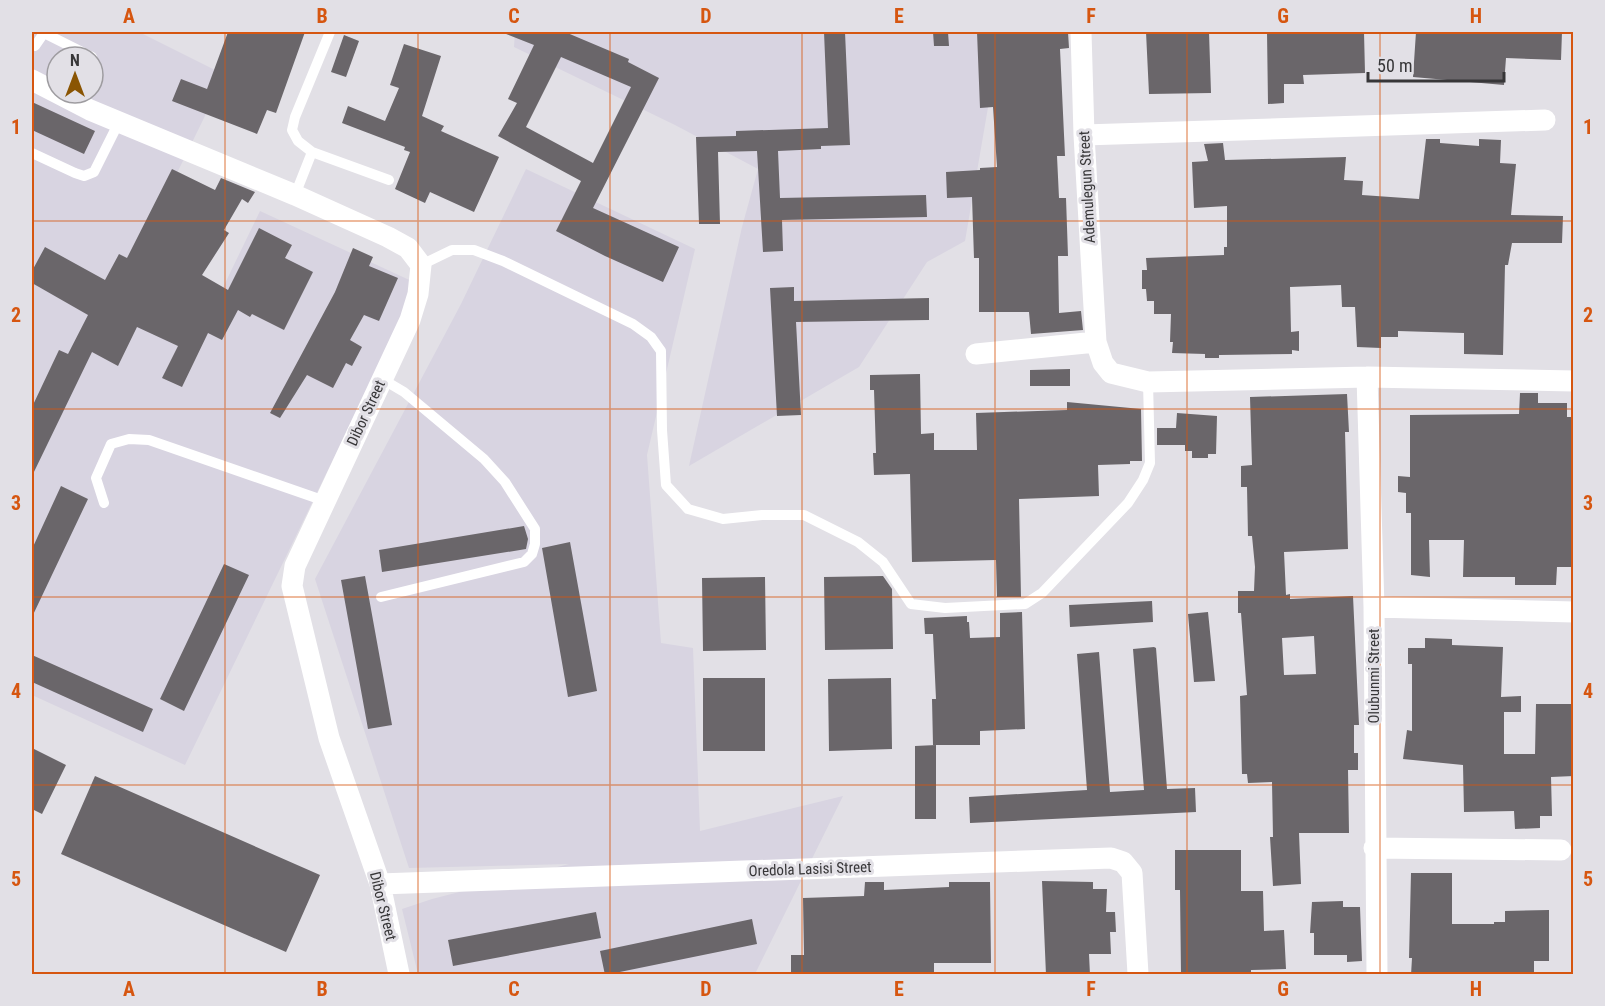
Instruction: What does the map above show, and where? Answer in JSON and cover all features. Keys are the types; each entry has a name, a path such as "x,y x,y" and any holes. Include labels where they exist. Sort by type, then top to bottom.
{"street":[{"name":"Ademulegun Street","path":"1081,32 1084,135 1096,342"},
{"path":"32,80 56,94 119,122 295,195 388,237 408,248 421,265"},
{"path":"1084,135 1545,120"},
{"name":"Dibor Street","path":"399,975 380,884 329,738 292,586 295,566 410,320 418,294 421,265"},
{"path":"976,354 1096,342 1103,363 1111,373 1148,382 1366,377 1574,381"},
{"name":"Olubunmi Street","path":"1366,377 1374,607 1374,848 1377,975"},
{"path":"1374,607 1574,612"},
{"path":"1374,848 1561,850"},
{"name":"Oredola Lasisi Street","path":"380,884 1111,858 1123,862 1132,873 1138,975"}],"lane":[{"path":"35,46 45,32 70,45"},
{"path":"330,32 295,117 292,130 298,141 312,152 389,180"},
{"path":"32,153 84,176 94,172 119,122"},
{"path":"295,195 312,152"},
{"path":"421,265 452,250 474,250 503,261 633,324 651,337 661,351 662,440 666,485 688,508 723,519 762,515 804,516 858,542 883,562 911,604 945,608 1025,604 1042,593 1128,503 1143,480 1150,463 1148,382"},
{"path":"381,597 524,562 532,554 535,544 535,529 505,482 484,459 404,392 382,379"},
{"path":"104,503 96,478 111,444 129,440 149,440 325,501"}],"shaded area":[{"path":"32,32 139,32 225,75 133,263 216,302 260,211 418,284 185,765 32,695"},
{"path":"515,32 1001,32 965,241 927,262 859,367 689,466 742,227 758,169 675,125 514,47"},
{"path":"526,169 695,249 647,455 661,643 693,648 700,831 843,796 755,974 418,974 402,909 432,899 569,864 409,868 315,579 461,304"}],"building":[{"path":"228,32 305,32 276,113 267,110 257,134 172,101 181,79 207,89"},
{"path":"501,32 565,32 629,59 628,62 659,78 593,208 679,247 663,282 556,231 581,181 498,136 517,103 508,99 534,45","holes":["561,57 631,87 593,163 526,127"]},
{"path":"824,32 845,32 850,145 778,151 780,198 926,195 927,217 782,220 783,251 763,252 757,151 718,152 720,224 699,224 696,137 736,136 736,131 828,128"},
{"path":"933,32 948,32 949,46 934,46"},
{"path":"977,32 1068,32 1069,48 1060,49 1065,156 1057,156 1059,198 1066,198 1068,256 1058,256 1059,313 1081,311 1083,330 1031,334 1029,312 979,312 979,258 974,258 972,197 947,198 946,172 997,167 993,107 980,108"},
{"path":"1146,32 1209,32 1211,93 1149,94"},
{"path":"1267,32 1364,32 1365,73 1303,75 1304,84 1284,84 1284,103 1268,104"},
{"path":"1416,32 1562,32 1561,60 1506,58 1504,85 1413,77"},
{"path":"344,35 359,41 346,77 331,72"},
{"path":"404,44 441,56 422,116 444,126 441,131 499,157 474,212 430,192 425,203 395,189 410,152 404,150 405,147 342,123 348,106 385,121 399,88 390,85"},
{"path":"32,102 95,131 84,154 32,130"},
{"path":"1426,139 1440,139 1440,143 1479,146 1479,139 1501,140 1500,163 1516,164 1511,215 1563,216 1562,243 1512,243 1508,265 1505,265 1503,355 1464,354 1464,333 1398,331 1398,337 1381,337 1381,348 1357,347 1355,307 1342,307 1341,285 1290,287 1291,332 1299,331 1299,351 1292,350 1292,354 1219,355 1219,358 1205,358 1205,354 1172,353 1171,314 1154,314 1154,301 1147,301 1146,289 1142,289 1142,270 1147,270 1146,258 1224,255 1224,247 1227,247 1227,206 1194,208 1192,162 1208,161 1204,144 1223,143 1225,160 1346,157 1344,180 1363,181 1362,195 1419,199"},
{"path":"172,169 215,190 221,178 255,192 248,203 242,199 224,230 229,233 202,275 228,290 259,228 292,245 285,258 313,272 284,330 252,314 250,317 238,310 222,340 208,333 182,387 162,378 178,346 137,327 118,366 92,352 32,476 32,407 59,350 68,354 88,315 32,283 32,271 45,247 105,280 119,254 127,258"},
{"path":"353,248 373,257 369,266 398,278 379,321 364,315 350,340 362,347 352,366 346,363 333,388 307,375 280,418 270,413 335,292"},
{"path":"794,287 794,301 929,298 929,320 796,322 801,415 777,416 770,288"},
{"path":"1070,369 1070,386 1030,386 1030,370"},
{"path":"920,374 921,434 934,433 934,450 977,450 976,413 1067,410 1067,402 1141,409 1142,461 1130,461 1130,464 1098,465 1099,496 1019,499 1021,597 997,597 996,560 912,562 910,474 874,475 873,453 876,453 874,390 870,390 870,375"},
{"path":"1520,393 1538,393 1538,403 1567,403 1567,417 1574,417 1574,567 1557,567 1556,585 1515,585 1515,577 1463,577 1464,540 1429,540 1430,577 1411,575 1411,513 1406,513 1406,493 1398,492 1398,476 1410,477 1410,415 1519,414"},
{"path":"1347,394 1349,432 1345,432 1348,549 1284,552 1286,595 1290,594 1290,599 1353,596 1359,725 1354,725 1354,753 1358,753 1358,770 1348,770 1349,833 1299,833 1301,884 1273,886 1270,837 1273,837 1272,782 1248,783 1247,774 1242,774 1240,696 1247,695 1241,613 1238,613 1238,591 1254,591 1255,567 1252,536 1248,536 1247,487 1241,487 1241,466 1252,465 1250,397","holes":["1314,636 1316,674 1284,675 1282,638"]},
{"path":"1177,413 1217,416 1216,454 1208,454 1208,458 1192,458 1192,451 1185,451 1185,445 1157,445 1157,428 1176,428"},
{"path":"61,486 88,499 32,617 32,549"},
{"path":"524,526 528,539 526,549 382,572 379,550"},
{"path":"570,542 597,691 568,697 542,548"},
{"path":"224,564 249,575 184,711 160,699"},
{"path":"365,576 392,725 368,729 341,580"},
{"path":"883,576 892,589 893,649 825,650 824,577"},
{"path":"765,577 766,650 703,651 702,578"},
{"path":"1152,601 1153,622 1070,627 1069,605"},
{"path":"1022,612 1025,729 980,731 980,745 933,745 932,699 936,699 933,634 925,634 924,618 967,616 970,638 1000,637 1000,613"},
{"path":"1208,612 1215,681 1194,682 1188,614"},
{"path":"1425,638 1452,639 1452,645 1503,647 1501,697 1521,696 1521,712 1504,712 1504,754 1535,754 1536,704 1574,704 1574,776 1551,777 1552,816 1540,816 1540,828 1515,829 1514,811 1464,812 1463,765 1403,759 1407,730 1412,731 1412,664 1408,664 1408,648 1425,648"},
{"path":"1156,648 1167,789 1195,788 1196,812 970,823 969,797 1087,790 1077,654 1099,652 1110,792 1144,790 1133,649"},
{"path":"32,655 153,709 143,732 32,682"},
{"path":"703,678 765,678 765,751 703,751"},
{"path":"891,678 892,749 829,751 828,679"},
{"path":"936,745 936,819 915,819 915,746"},
{"path":"32,748 66,765 42,814 32,809"},
{"path":"95,776 320,875 286,952 61,854"},
{"path":"1175,850 1241,850 1241,891 1263,891 1264,931 1284,930 1286,969 1251,970 1251,975 1181,975 1180,890 1175,890"},
{"path":"1411,873 1452,873 1452,924 1494,924 1494,922 1505,922 1505,911 1549,910 1549,961 1534,961 1534,975 1411,975 1412,958 1409,958"},
{"path":"1042,881 1093,882 1093,889 1107,889 1106,912 1115,912 1116,932 1110,932 1111,954 1089,954 1090,975 1046,975"},
{"path":"865,882 884,882 884,890 949,887 949,882 990,882 991,963 934,963 934,975 815,975 815,972 791,972 791,955 804,955 803,898 864,896"},
{"path":"1343,901 1343,907 1360,907 1362,961 1347,962 1347,955 1314,955 1314,933 1310,933 1312,902"},
{"path":"596,912 601,938 453,966 448,940"},
{"path":"752,919 757,944 605,975 600,951"}]}
